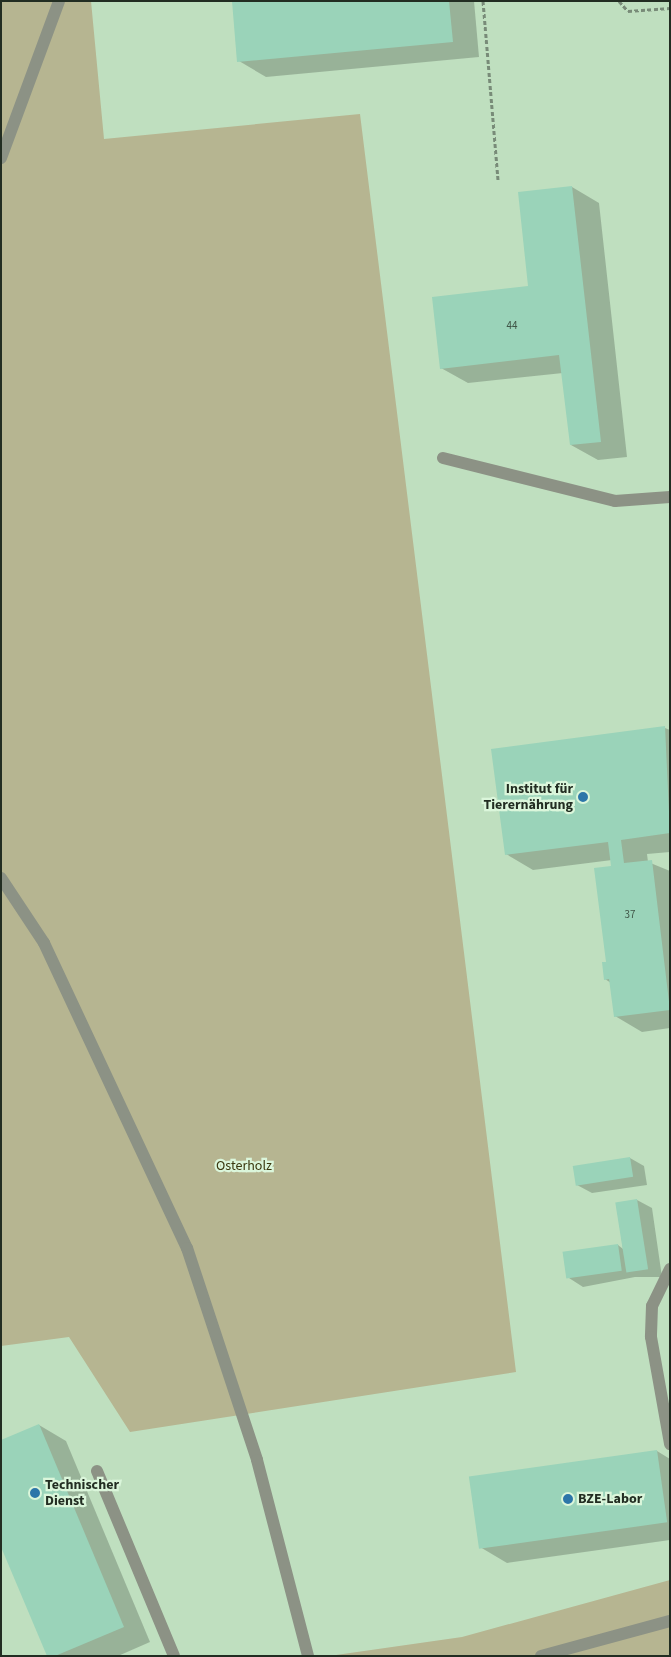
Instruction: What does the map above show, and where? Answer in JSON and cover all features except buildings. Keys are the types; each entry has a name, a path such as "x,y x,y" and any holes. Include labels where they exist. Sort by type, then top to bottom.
{"lane":[{"path":"1,158 59,1"},
{"path":"443,458 615,501 670,497"},
{"path":"1,878 44,944 187,1248 257,1460 308,1656"},
{"path":"670,1269 652,1306 651,1337 670,1444"},
{"path":"97,1471 174,1656"},
{"path":"541,1656 670,1621"}],"path":[{"path":"483,1 498,181"},
{"path":"619,1 628,11 670,8"}],"shaded area":[{"path":"1,1 670,1 670,1656 1,1656"}],"green space":[{"name":"Osterholz","path":"1,1 91,1 104,139 360,114 516,1372 130,1432 69,1337 1,1346"},
{"path":"670,1580 670,1656 329,1656 462,1637"}],"place":[{"name":"Institut für Tierernährung","path":"583,797"},
{"name":"Technischer Dienst","path":"35,1493"},
{"name":"BZE-Labor","path":"568,1499"}]}
